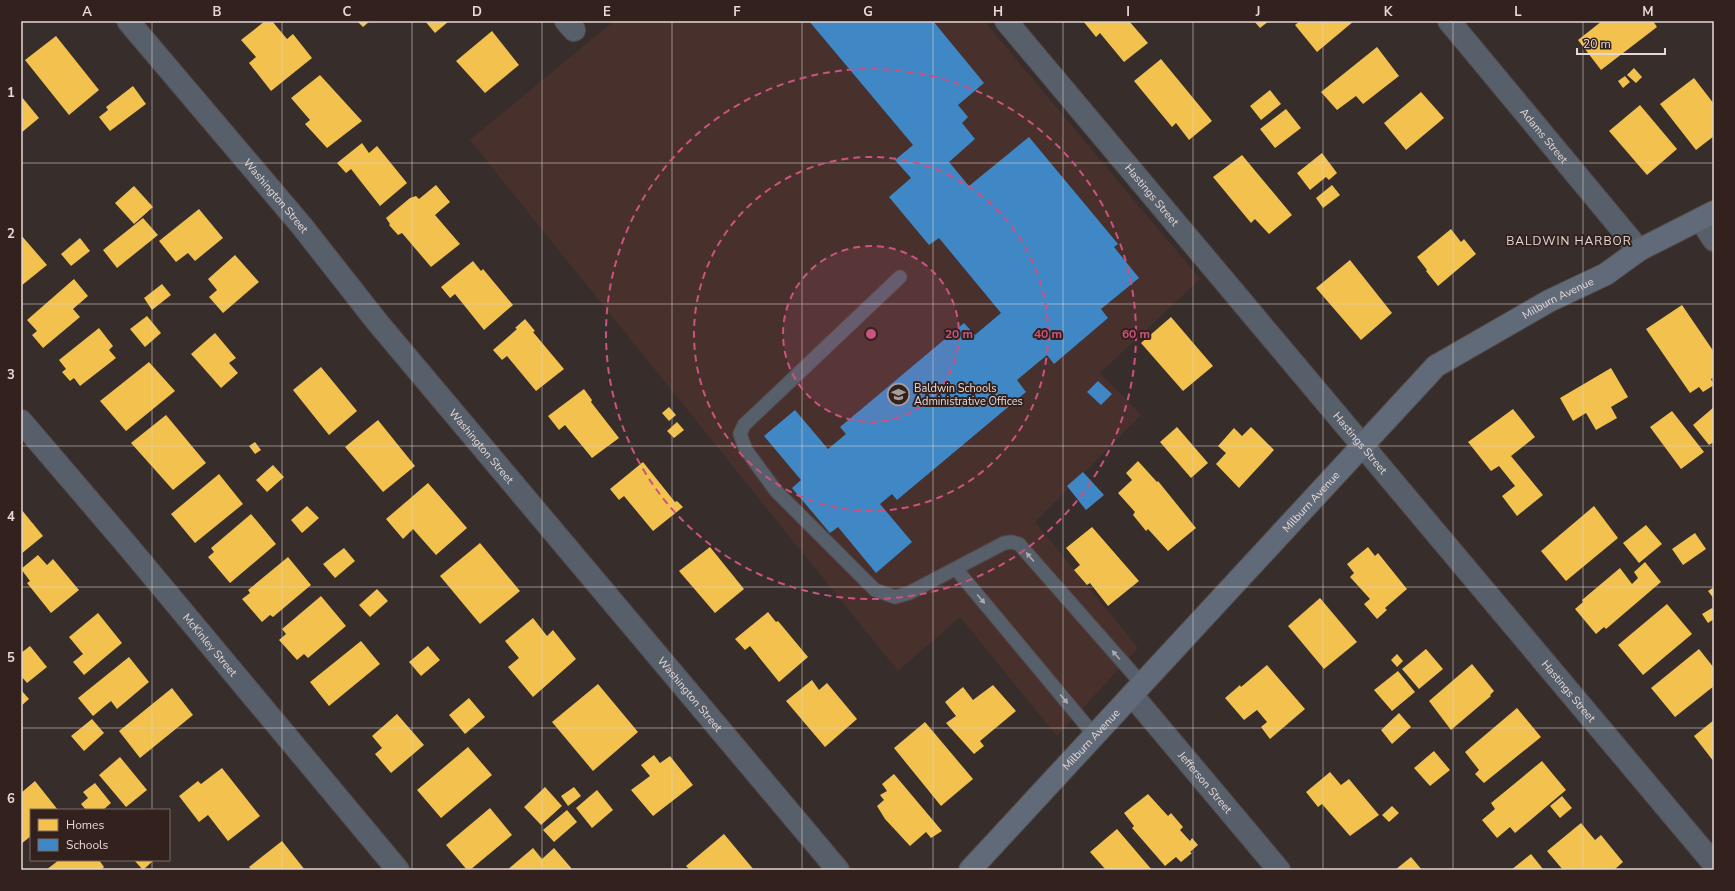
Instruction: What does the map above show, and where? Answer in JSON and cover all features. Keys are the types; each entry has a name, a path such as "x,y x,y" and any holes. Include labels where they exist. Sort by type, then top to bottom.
{"main road":[{"name":"Milburn Avenue","path":"970,870 1095,736 1362,444 1436,366 1549,301 1606,274 1639,250 1707,216"}],"street":[{"name":"Washington Street","path":"128,21 301,225 378,323 838,870"},
{"name":"Hastings Street","path":"1006,21 1714,864"},
{"name":"Adams Street","path":"1448,21 1639,250"},
{"path":"1707,216 1714,240"},
{"name":"McKinley Street","path":"21,421 127,545 398,870"},
{"name":"Jefferson Street","path":"1137,690 1279,870"}],"lane":[{"path":"900,277 744,425 740,434 746,450 776,490 876,590 895,597 909,593 1004,543 1012,542 1019,544 1137,690"},
{"path":"956,569 1095,736"}],"shaded area":[{"name":"Baldwin Schools Administrative Offices","path":"618,21 984,21 1200,279 1100,373 1141,415 1035,522 1138,648 1057,736 960,617 898,671 470,140 608,26"}],"building: Homes":[{"path":"265,21 272,21 287,39 293,34 312,58 271,91 249,63 256,57 241,40"},
{"path":"357,21 370,21 363,27"},
{"path":"425,21 449,21 435,33"},
{"path":"1083,21 1129,21 1148,43 1124,62 1100,33 1096,37"},
{"path":"1254,21 1269,21 1260,28"},
{"path":"1300,21 1354,21 1317,52 1295,25"},
{"path":"1602,21 1653,21 1657,27 1601,70 1578,40"},
{"path":"492,31 519,65 485,93 456,61"},
{"path":"56,36 99,90 69,115 25,60"},
{"path":"1377,47 1399,76 1363,104 1356,96 1337,110 1321,92"},
{"path":"1161,59 1212,121 1189,140 1176,123 1172,127 1134,81"},
{"path":"1634,68 1642,77 1636,83 1627,75"},
{"path":"320,75 362,121 327,148 305,124 310,120 291,98"},
{"path":"1625,76 1630,82 1623,88 1618,81"},
{"path":"1694,78 1714,104 1714,136 1696,150 1660,104"},
{"path":"133,86 146,104 110,131 99,117 108,110 106,107"},
{"path":"1270,90 1281,104 1261,120 1250,106"},
{"path":"1421,92 1444,118 1406,150 1384,123"},
{"path":"21,96 39,118 21,133"},
{"path":"1640,105 1677,149 1647,175 1609,131"},
{"path":"1286,109 1301,128 1275,148 1260,129"},
{"path":"362,143 369,153 377,146 407,183 380,206 351,169 346,173 337,163"},
{"path":"1322,153 1337,173 1329,180 1326,177 1310,190 1297,173"},
{"path":"1242,155 1292,215 1269,234 1255,219 1251,223 1213,177"},
{"path":"436,185 450,202 435,215 460,244 431,267 402,233 398,235 389,225 390,224 386,218 410,198 416,196 419,199"},
{"path":"1332,185 1340,195 1323,208 1316,198"},
{"path":"134,186 153,207 134,224 115,203"},
{"path":"199,209 223,238 195,261 188,253 176,262 159,241"},
{"path":"143,218 158,235 117,268 103,250"},
{"path":"1451,229 1461,242 1464,239 1476,254 1438,286 1417,257"},
{"path":"21,235 47,265 21,286"},
{"path":"80,238 90,251 71,266 61,254"},
{"path":"235,255 259,282 223,313 209,297 217,290 208,279"},
{"path":"1350,260 1392,313 1361,340 1316,288"},
{"path":"473,261 481,271 483,269 513,305 484,330 455,294 450,298 441,287"},
{"path":"74,279 88,296 73,309 80,317 43,348 32,335 37,331 27,320"},
{"path":"162,284 171,295 152,310 144,298"},
{"path":"1682,305 1714,352 1714,377 1711,379 1714,385 1703,392 1699,387 1690,393 1646,329"},
{"path":"147,316 161,333 145,347 130,329"},
{"path":"1171,317 1213,366 1183,391 1141,343"},
{"path":"525,319 535,331 533,332 564,369 536,391 507,356 502,360 493,350 517,329 515,328"},
{"path":"99,328 113,346 109,350 116,358 80,386 74,378 70,381 62,372 66,369 59,360"},
{"path":"215,333 236,358 229,363 238,373 221,388 191,354"},
{"path":"149,362 175,391 126,431 100,401"},
{"path":"321,367 357,411 329,435 293,390"},
{"path":"1611,368 1628,397 1611,407 1617,418 1596,430 1586,413 1573,421 1560,398"},
{"path":"584,389 592,400 591,402 619,438 592,458 565,425 559,430 548,416"},
{"path":"669,407 676,415 669,421 662,413"},
{"path":"1714,407 1714,442 1709,445 1693,425"},
{"path":"1513,409 1535,437 1511,456 1543,495 1517,516 1502,496 1515,486 1499,466 1491,471 1468,442"},
{"path":"1672,411 1704,452 1681,469 1650,427"},
{"path":"166,415 206,463 173,490 131,443"},
{"path":"378,420 415,466 383,492 345,447"},
{"path":"677,422 684,430 674,438 667,431"},
{"path":"1177,427 1208,463 1191,478 1160,442"},
{"path":"1251,427 1274,450 1239,488 1216,464 1226,453 1218,446 1234,428 1242,436"},
{"path":"255,442 261,450 255,454 249,446"},
{"path":"1138,461 1157,482 1158,481 1196,528 1168,551 1148,529 1146,531 1133,515 1135,512 1118,493 1132,480 1126,473"},
{"path":"643,462 675,502 677,501 683,507 653,531 624,496 619,500 610,489"},
{"path":"273,465 284,477 267,492 256,480"},
{"path":"219,474 243,504 195,543 171,514"},
{"path":"428,483 467,528 436,555 413,529 403,539 386,519"},
{"path":"307,506 319,518 302,533 291,520"},
{"path":"1594,506 1618,538 1566,581 1541,551"},
{"path":"21,509 43,536 21,554"},
{"path":"251,514 276,544 230,583 208,557 214,552 211,548"},
{"path":"1646,525 1662,544 1639,563 1623,543"},
{"path":"1092,527 1139,581 1108,606 1090,583 1087,585 1074,570 1080,565 1066,548"},
{"path":"1695,533 1706,549 1683,565 1672,549"},
{"path":"480,543 520,591 480,624 440,576"},
{"path":"710,547 744,589 715,613 679,571"},
{"path":"1368,547 1375,556 1378,553 1407,589 1385,608 1387,610 1377,619 1364,604 1370,599 1350,577 1354,573 1347,564"},
{"path":"344,548 355,561 335,578 323,564"},
{"path":"38,555 47,565 53,559 79,590 51,613 27,583 30,581 21,569"},
{"path":"288,557 311,585 273,617 270,615 262,622 242,599 250,593 248,590"},
{"path":"1645,562 1661,582 1606,629 1604,627 1596,634 1575,609 1583,602 1582,600 1620,568 1632,584 1638,578 1634,572"},
{"path":"1714,587 1714,599 1708,591"},
{"path":"377,589 388,601 370,617 359,605"},
{"path":"321,596 346,626 308,658 304,654 297,660 279,640 286,634 282,629"},
{"path":"1320,598 1357,642 1324,669 1288,626"},
{"path":"1667,604 1692,634 1643,675 1618,645"},
{"path":"1712,608 1714,611 1714,619 1708,623 1702,614"},
{"path":"768,612 776,622 778,621 808,657 779,682 750,646 745,650 735,639"},
{"path":"98,613 122,643 84,675 73,662 83,654 69,637"},
{"path":"533,618 547,636 553,630 576,659 533,697 508,667 519,658 505,641"},
{"path":"361,641 380,664 329,706 310,682"},
{"path":"30,646 47,667 27,683 21,676 21,653"},
{"path":"428,646 440,660 421,676 409,662"},
{"path":"1426,649 1443,669 1419,689 1402,669"},
{"path":"1699,649 1714,668 1714,686 1675,717 1651,688"},
{"path":"1397,654 1403,661 1397,667 1391,660"},
{"path":"129,657 149,682 117,709 111,701 93,716 78,698"},
{"path":"1472,664 1494,691 1490,695 1491,696 1451,730 1429,701"},
{"path":"1267,665 1305,709 1270,739 1261,727 1267,722 1257,710 1244,720 1225,698 1240,685 1241,687"},
{"path":"1398,671 1415,692 1392,711 1374,690"},
{"path":"812,680 819,690 827,683 857,719 825,747 786,701"},
{"path":"598,684 638,732 593,771 552,722"},
{"path":"993,685 1016,711 980,741 984,746 974,754 946,723 956,716 945,702 963,687 973,700"},
{"path":"172,688 193,715 140,758 119,731"},
{"path":"21,690 29,699 21,706"},
{"path":"469,698 485,717 465,734 449,715"},
{"path":"1517,708 1541,737 1484,783 1475,774 1479,770 1465,752"},
{"path":"1399,713 1411,727 1392,744 1381,730"},
{"path":"397,714 424,745 391,773 375,754 382,748 372,736"},
{"path":"92,719 104,733 84,751 71,736"},
{"path":"1714,720 1714,762 1694,736"},
{"path":"925,722 973,779 941,806 894,748"},
{"path":"468,747 492,775 441,818 417,790"},
{"path":"1434,751 1450,770 1430,786 1414,768"},
{"path":"654,755 660,763 670,756 693,785 653,816 631,790 650,776 641,765"},
{"path":"120,757 147,790 126,807 99,775"},
{"path":"1542,761 1566,790 1515,833 1510,827 1497,838 1482,820 1495,809 1491,803"},
{"path":"222,768 260,816 228,841 208,815 199,822 179,796 198,781 201,784"},
{"path":"1330,772 1341,785 1349,779 1379,815 1350,836 1322,804 1318,807 1306,792"},
{"path":"894,774 942,831 931,838 926,832 910,846 885,819 877,806 884,800 880,795 887,791 882,784"},
{"path":"35,781 57,809 30,809 30,837 21,844 21,793"},
{"path":"95,783 111,803 104,809 85,809 81,804 88,798 83,792"},
{"path":"545,787 562,806 541,825 524,807"},
{"path":"574,787 581,796 568,806 561,796"},
{"path":"597,790 613,810 592,828 576,808"},
{"path":"1148,794 1168,816 1171,813 1183,827 1180,830 1190,841 1192,838 1198,845 1190,852 1192,853 1181,862 1176,857 1165,866 1132,828 1134,826 1124,813"},
{"path":"1562,796 1572,808 1560,818 1550,806"},
{"path":"1392,806 1399,813 1389,822 1382,815"},
{"path":"490,808 512,835 470,870 467,870 446,845"},
{"path":"567,810 577,822 554,842 543,830"},
{"path":"1581,823 1595,840 1601,835 1623,862 1614,870 1563,870 1547,851"},
{"path":"1117,829 1152,870 1106,870 1090,852"},
{"path":"724,834 754,870 690,870 686,866"},
{"path":"282,841 305,870 252,870 249,867"},
{"path":"533,848 542,859 554,848 572,869 507,870"},
{"path":"1531,854 1543,869 1511,870"},
{"path":"1411,857 1422,870 1395,870"},
{"path":"58,861 100,861 104,867 101,870 46,870"},
{"path":"135,861 153,861 143,870"}],"building: Schools":[{"path":"809,21 933,21 984,83 958,105 968,117 962,123 975,139 949,162 969,186 1029,137 1118,244 1114,247 1139,278 1101,309 1108,318 1054,364 1047,355 1017,380 1026,392 897,500 892,494 880,504 912,542 876,573 838,527 830,533 792,488 801,480 764,436 795,410 828,449 846,434 840,427 964,323 975,335 1001,313 939,238 929,245 889,197 911,178 895,160 913,145"},
{"path":"1098,381 1112,394 1101,405 1087,392"},
{"path":"1083,472 1104,495 1086,510 1067,486"}],"place":[{"name":"Baldwin Schools Administrative Offices","path":"898,394"}],"district":[{"name":"BALDWIN HARBOR","path":"1569,241"}]}
